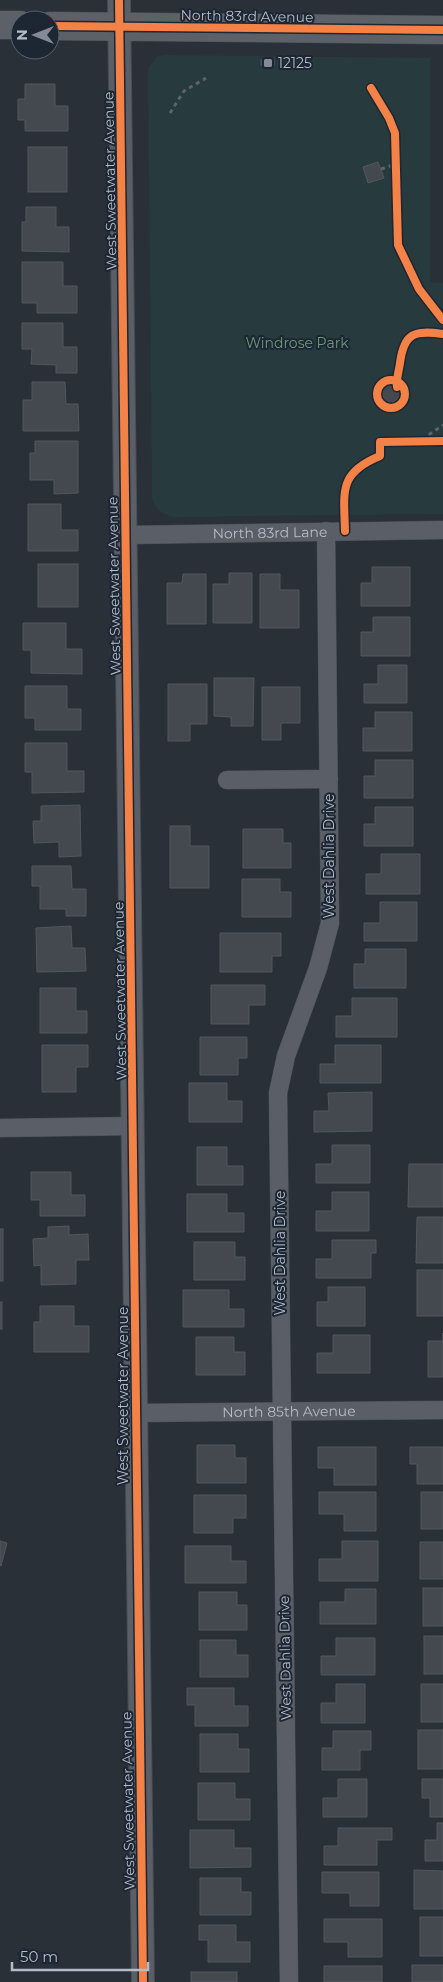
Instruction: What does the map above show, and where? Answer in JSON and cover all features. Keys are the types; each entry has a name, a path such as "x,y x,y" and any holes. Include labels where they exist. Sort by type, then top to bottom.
{"main road":[{"name":"North 83rd Avenue","path":"60,26 443,30"}],"street":[{"name":"West Sweetwater Avenue","path":"119,0 143,1982"},
{"name":"North 83rd Lane","path":"126,535 443,530"},
{"name":"West Dahlia Drive","path":"289,1982 278,1093 286,1056 318,968 330,923 326,531"},
{"path":"226,780 329,779"},
{"path":"0,1128 134,1126"},
{"name":"North 85th Avenue","path":"135,1413 281,1410 443,1410"}],"path":[{"path":"170,113 184,91 206,78"},
{"path":"371,88 389,118 395,133 398,245 419,289 443,320"},
{"path":"381,169 396,164"},
{"path":"396,387 401,351 406,340 413,334 426,332 443,334"},
{"path":"396,381 401,384 404,390 403,402 398,406 386,407 378,398 380,386 384,382 396,381"},
{"path":"424,441 427,436 443,427"},
{"path":"345,531 345,488 351,474 363,462 380,456 380,442 443,441"}],"green space":[{"name":"Windrose Park","path":"165,55 430,58 430,282 443,283 443,514 174,517 166,515 156,506 152,499 148,69 157,57"}],"building":[{"path":"261,60 274,60 274,65 261,65"},
{"path":"25,84 55,84 55,106 68,106 68,131 25,131 25,120 18,120 18,99 25,99"},
{"path":"28,147 67,147 67,192 28,192"},
{"path":"378,162 384,178 368,183 363,167"},
{"path":"26,207 56,207 56,227 69,227 69,252 22,251 22,222 26,222"},
{"path":"22,262 63,262 63,286 77,286 77,313 37,313 37,303 22,303"},
{"path":"22,323 63,323 63,347 77,347 77,373 56,373 56,365 31,364 32,349 22,349"},
{"path":"32,382 65,382 66,404 78,404 79,431 23,431 23,400 32,400"},
{"path":"394,382 402,396 388,405 379,390"},
{"path":"35,441 78,441 78,493 54,494 54,480 30,480 30,453 35,453"},
{"path":"28,504 61,504 61,530 78,530 78,551 28,551"},
{"path":"38,564 78,564 78,607 38,607"},
{"path":"372,567 410,567 410,606 361,606 361,583 372,583"},
{"path":"229,573 252,573 252,623 213,623 213,584 229,584"},
{"path":"183,574 206,574 206,624 167,624 167,583 182,583"},
{"path":"260,574 280,574 280,590 299,590 299,628 260,628"},
{"path":"373,617 410,617 410,656 361,656 361,632 373,632"},
{"path":"23,623 66,623 66,649 82,649 82,674 31,673 31,650 23,650"},
{"path":"378,665 407,665 407,703 364,703 364,684 378,684"},
{"path":"214,678 254,678 253,726 231,726 231,717 214,716"},
{"path":"168,684 207,684 207,724 190,724 190,741 168,741"},
{"path":"25,686 67,686 67,709 81,709 81,730 35,730 35,718 25,718"},
{"path":"262,687 300,687 300,723 281,723 281,740 262,740"},
{"path":"375,712 412,712 412,751 363,751 363,728 375,728"},
{"path":"25,743 67,743 67,771 84,771 84,792 32,793 32,772 25,772"},
{"path":"375,760 413,760 413,798 364,798 364,776 375,776"},
{"path":"80,805 81,856 59,857 59,842 34,843 33,821 41,821 41,806"},
{"path":"375,807 413,807 413,846 364,846 364,824 375,824"},
{"path":"170,826 190,826 190,846 209,846 209,888 170,888"},
{"path":"243,829 283,829 283,843 291,843 291,868 243,868"},
{"path":"381,854 420,854 420,894 366,894 366,874 381,874"},
{"path":"32,866 71,866 72,889 86,889 86,916 66,916 66,909 40,909 40,886 32,886"},
{"path":"242,879 280,879 280,892 291,892 291,917 242,917"},
{"path":"380,902 417,902 417,941 364,941 364,923 380,923"},
{"path":"71,926 72,948 85,948 86,971 37,972 36,928"},
{"path":"220,933 281,933 281,956 272,956 272,972 220,972"},
{"path":"365,949 406,949 406,988 354,988 354,964 365,964"},
{"path":"211,985 265,985 265,1005 249,1005 249,1024 211,1024"},
{"path":"40,988 76,988 76,1011 87,1011 87,1033 40,1033"},
{"path":"352,998 397,998 397,1037 336,1037 336,1016 352,1016"},
{"path":"200,1037 247,1037 247,1058 238,1058 238,1075 200,1075"},
{"path":"42,1045 88,1045 88,1067 76,1067 76,1092 42,1092"},
{"path":"335,1045 381,1045 381,1083 320,1083 320,1064 335,1064"},
{"path":"189,1083 227,1083 227,1101 242,1101 242,1122 189,1122"},
{"path":"372,1092 372,1131 314,1132 314,1111 329,1111 328,1093"},
{"path":"332,1145 370,1145 370,1183 316,1183 316,1164 332,1164"},
{"path":"197,1147 227,1147 227,1166 243,1166 243,1185 197,1185"},
{"path":"409,1164 443,1164 443,1207 408,1207"},
{"path":"31,1172 71,1172 71,1195 85,1195 85,1216 40,1216 40,1200 31,1200"},
{"path":"332,1192 369,1192 369,1231 316,1231 316,1211 332,1211"},
{"path":"187,1194 227,1194 227,1213 244,1213 244,1232 187,1232"},
{"path":"417,1217 443,1217 443,1263 416,1263"},
{"path":"69,1226 69,1235 88,1234 89,1260 76,1260 76,1284 41,1285 41,1265 34,1266 33,1239 48,1238 48,1227"},
{"path":"0,1229 3,1229 3,1281 0,1281"},
{"path":"332,1240 376,1240 376,1253 371,1253 371,1278 316,1278 316,1259 332,1259"},
{"path":"194,1242 235,1242 235,1257 245,1257 245,1280 194,1280"},
{"path":"417,1270 443,1270 443,1316 417,1316"},
{"path":"328,1287 365,1287 365,1326 317,1326 317,1302 328,1302"},
{"path":"183,1290 229,1290 229,1309 244,1309 244,1327 183,1327"},
{"path":"0,1302 2,1302 2,1329 0,1329"},
{"path":"40,1306 74,1306 74,1326 89,1326 89,1352 34,1352 34,1322 40,1322"},
{"path":"333,1335 370,1335 370,1373 317,1373 317,1353 333,1353"},
{"path":"196,1337 234,1337 234,1352 245,1352 245,1375 196,1375"},
{"path":"428,1341 443,1341 443,1377 428,1377"},
{"path":"197,1445 235,1445 235,1458 246,1458 246,1483 197,1483"},
{"path":"318,1447 376,1447 376,1485 334,1485 334,1468 318,1468"},
{"path":"410,1447 443,1447 443,1484 417,1484 417,1464 410,1464"},
{"path":"319,1492 376,1492 376,1531 344,1531 344,1514 319,1514"},
{"path":"421,1492 443,1492 443,1529 421,1529"},
{"path":"194,1495 246,1495 246,1518 233,1518 233,1533 194,1533"},
{"path":"0,1541 7,1543 1,1566 0,1565"},
{"path":"342,1541 378,1541 378,1581 319,1581 319,1559 342,1559"},
{"path":"420,1542 443,1542 443,1579 420,1579"},
{"path":"185,1546 231,1546 231,1561 246,1561 246,1583 185,1583"},
{"path":"423,1588 443,1588 443,1626 423,1626"},
{"path":"345,1589 376,1589 376,1624 320,1624 320,1602 345,1602"},
{"path":"199,1592 237,1592 237,1605 247,1605 247,1630 199,1630"},
{"path":"424,1636 443,1636 443,1674 424,1674"},
{"path":"336,1638 375,1638 375,1675 321,1675 321,1656 336,1656"},
{"path":"200,1640 236,1640 236,1655 248,1655 248,1677 200,1677"},
{"path":"336,1684 365,1684 365,1723 321,1723 321,1703 336,1703"},
{"path":"421,1684 443,1684 443,1722 421,1722"},
{"path":"187,1688 234,1688 234,1706 248,1706 248,1726 195,1726 195,1705 187,1705"},
{"path":"418,1730 443,1730 443,1769 418,1769"},
{"path":"333,1731 371,1731 371,1750 360,1750 360,1770 322,1770 322,1748 333,1748"},
{"path":"200,1734 238,1734 238,1749 249,1749 249,1772 200,1772"},
{"path":"338,1779 367,1779 367,1817 323,1817 323,1798 338,1798"},
{"path":"422,1779 443,1779 443,1817 430,1817 430,1798 422,1798"},
{"path":"198,1783 235,1783 235,1799 250,1799 250,1820 198,1820"},
{"path":"437,1823 443,1823 443,1861 425,1861 425,1840 437,1840"},
{"path":"338,1828 392,1828 392,1840 377,1840 377,1865 324,1865 324,1846 338,1846"},
{"path":"190,1830 234,1830 234,1848 251,1848 251,1867 190,1868"},
{"path":"414,1870 443,1871 443,1909 414,1909"},
{"path":"322,1872 379,1872 379,1906 350,1906 350,1893 322,1893"},
{"path":"200,1878 241,1878 241,1892 251,1892 251,1915 200,1915"},
{"path":"420,1917 443,1917 443,1956 420,1956"},
{"path":"324,1919 382,1919 382,1957 348,1957 348,1942 324,1942"},
{"path":"199,1925 236,1925 236,1942 250,1942 250,1962 208,1962 208,1940 199,1940"},
{"path":"412,1965 443,1965 443,1982 412,1982"},
{"path":"324,1966 382,1966 382,1982 324,1982"},
{"path":"191,1972 237,1972 237,1982 191,1982"}],"cycle path":[{"path":"119,0 143,1982"},
{"path":"60,26 443,30"},
{"path":"371,88 389,118 395,133 398,245 419,289 443,320"},
{"path":"397,387 402,353 404,345 408,340 418,334 443,334"},
{"path":"391,380 401,384 405,394 401,404 391,408 381,404 377,394 381,384 391,380"},
{"path":"345,531 344,505 346,485 357,469 380,456 380,442 443,441"}],"place":[{"name":"12125","path":"268,63"}]}
